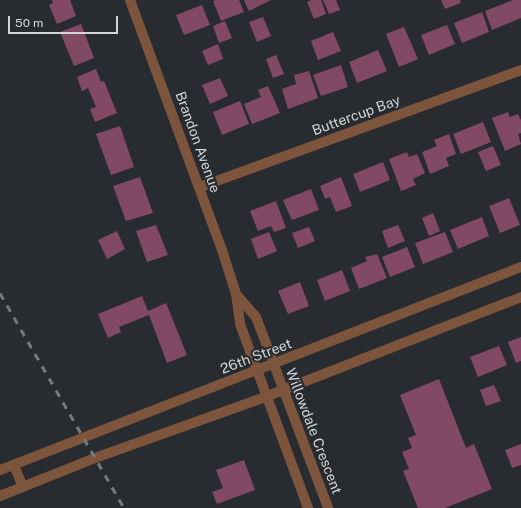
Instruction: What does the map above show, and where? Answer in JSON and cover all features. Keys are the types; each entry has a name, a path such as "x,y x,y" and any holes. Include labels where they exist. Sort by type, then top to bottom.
{"street":[{"name":"Brandon Avenue","path":"130,0 200,187 236,294 240,324 257,371"},
{"name":"Buttercup Bay","path":"200,187 521,70"},
{"name":"26th Street","path":"0,470 521,267"},
{"name":"Brandon Avenue","path":"236,294 256,317 273,364"},
{"path":"0,496 95,458 284,390 521,297"},
{"name":"Willowdale Crescent","path":"273,364 328,508"},
{"path":"257,371 265,397 308,508"},
{"path":"14,465 23,487"}],"building":[{"path":"52,0 70,0 76,16 57,24 49,5 53,3"},
{"path":"239,0 244,12 221,21 213,1"},
{"path":"244,0 271,0 249,11"},
{"path":"311,0 321,0 326,14 314,19 307,2"},
{"path":"323,0 336,0 340,10 329,14"},
{"path":"441,0 460,0 461,3 445,9"},
{"path":"513,0 521,0 521,18 492,30 485,11"},
{"path":"202,5 210,25 184,35 176,15"},
{"path":"482,12 489,32 462,43 454,23"},
{"path":"263,17 271,36 257,42 249,22"},
{"path":"225,21 232,38 219,43 213,26"},
{"path":"81,24 94,58 74,66 60,32"},
{"path":"447,25 455,44 429,55 421,35"},
{"path":"404,27 418,59 399,67 386,34"},
{"path":"333,32 341,51 318,60 311,41"},
{"path":"218,44 223,59 208,65 202,51"},
{"path":"378,50 387,71 357,83 349,62"},
{"path":"276,55 284,74 273,78 266,59"},
{"path":"341,65 348,87 321,96 313,75"},
{"path":"96,69 101,82 104,81 117,113 95,122 90,109 96,107 88,88 82,91 77,77"},
{"path":"309,71 318,98 288,109 282,89 296,84 294,75"},
{"path":"220,78 228,96 210,104 202,85"},
{"path":"268,86 280,113 252,124 244,104 261,97 258,90"},
{"path":"240,101 249,124 222,135 213,112"},
{"path":"508,112 510,117 518,114 521,120 521,133 518,134 521,144 505,151 492,118"},
{"path":"483,122 491,142 461,154 453,134"},
{"path":"120,126 134,167 111,175 96,134"},
{"path":"449,134 456,154 446,158 449,166 430,174 422,152 437,146 434,140"},
{"path":"493,146 501,165 486,171 478,152"},
{"path":"407,152 409,157 417,154 425,173 413,179 416,185 401,191 389,159"},
{"path":"383,162 390,180 360,192 353,174"},
{"path":"140,177 153,213 126,221 113,186"},
{"path":"341,177 352,206 336,212 330,197 325,199 320,186"},
{"path":"311,189 319,210 292,220 283,200"},
{"path":"509,198 520,225 500,233 489,206"},
{"path":"276,201 286,228 274,232 271,226 258,231 250,211"},
{"path":"433,213 440,231 429,236 422,218"},
{"path":"482,217 489,236 458,249 450,230"},
{"path":"156,225 168,255 147,262 136,231"},
{"path":"398,225 405,241 388,248 382,231"},
{"path":"309,227 315,241 298,248 292,233"},
{"path":"117,231 125,249 107,259 98,240"},
{"path":"269,232 277,251 258,259 251,239"},
{"path":"445,232 453,252 423,264 415,243"},
{"path":"407,247 415,267 390,277 382,257"},
{"path":"377,254 387,278 359,289 351,268 367,261 365,257"},
{"path":"342,270 350,291 325,301 317,280"},
{"path":"300,282 309,306 288,314 278,291"},
{"path":"142,296 148,311 166,303 187,355 167,363 149,315 119,327 121,332 108,338 98,314"},
{"path":"521,337 521,361 516,363 508,342"},
{"path":"499,346 507,365 478,377 470,357"},
{"path":"439,379 466,448 474,444 492,489 445,508 418,508 403,471 409,469 402,452 412,448 408,438 416,435 400,395"},
{"path":"494,385 501,401 486,406 480,390"},
{"path":"521,444 521,465 512,468 505,450"},
{"path":"244,460 255,490 217,504 212,492 223,488 216,470"}],"railway":[{"path":"0,293 124,508"}]}
